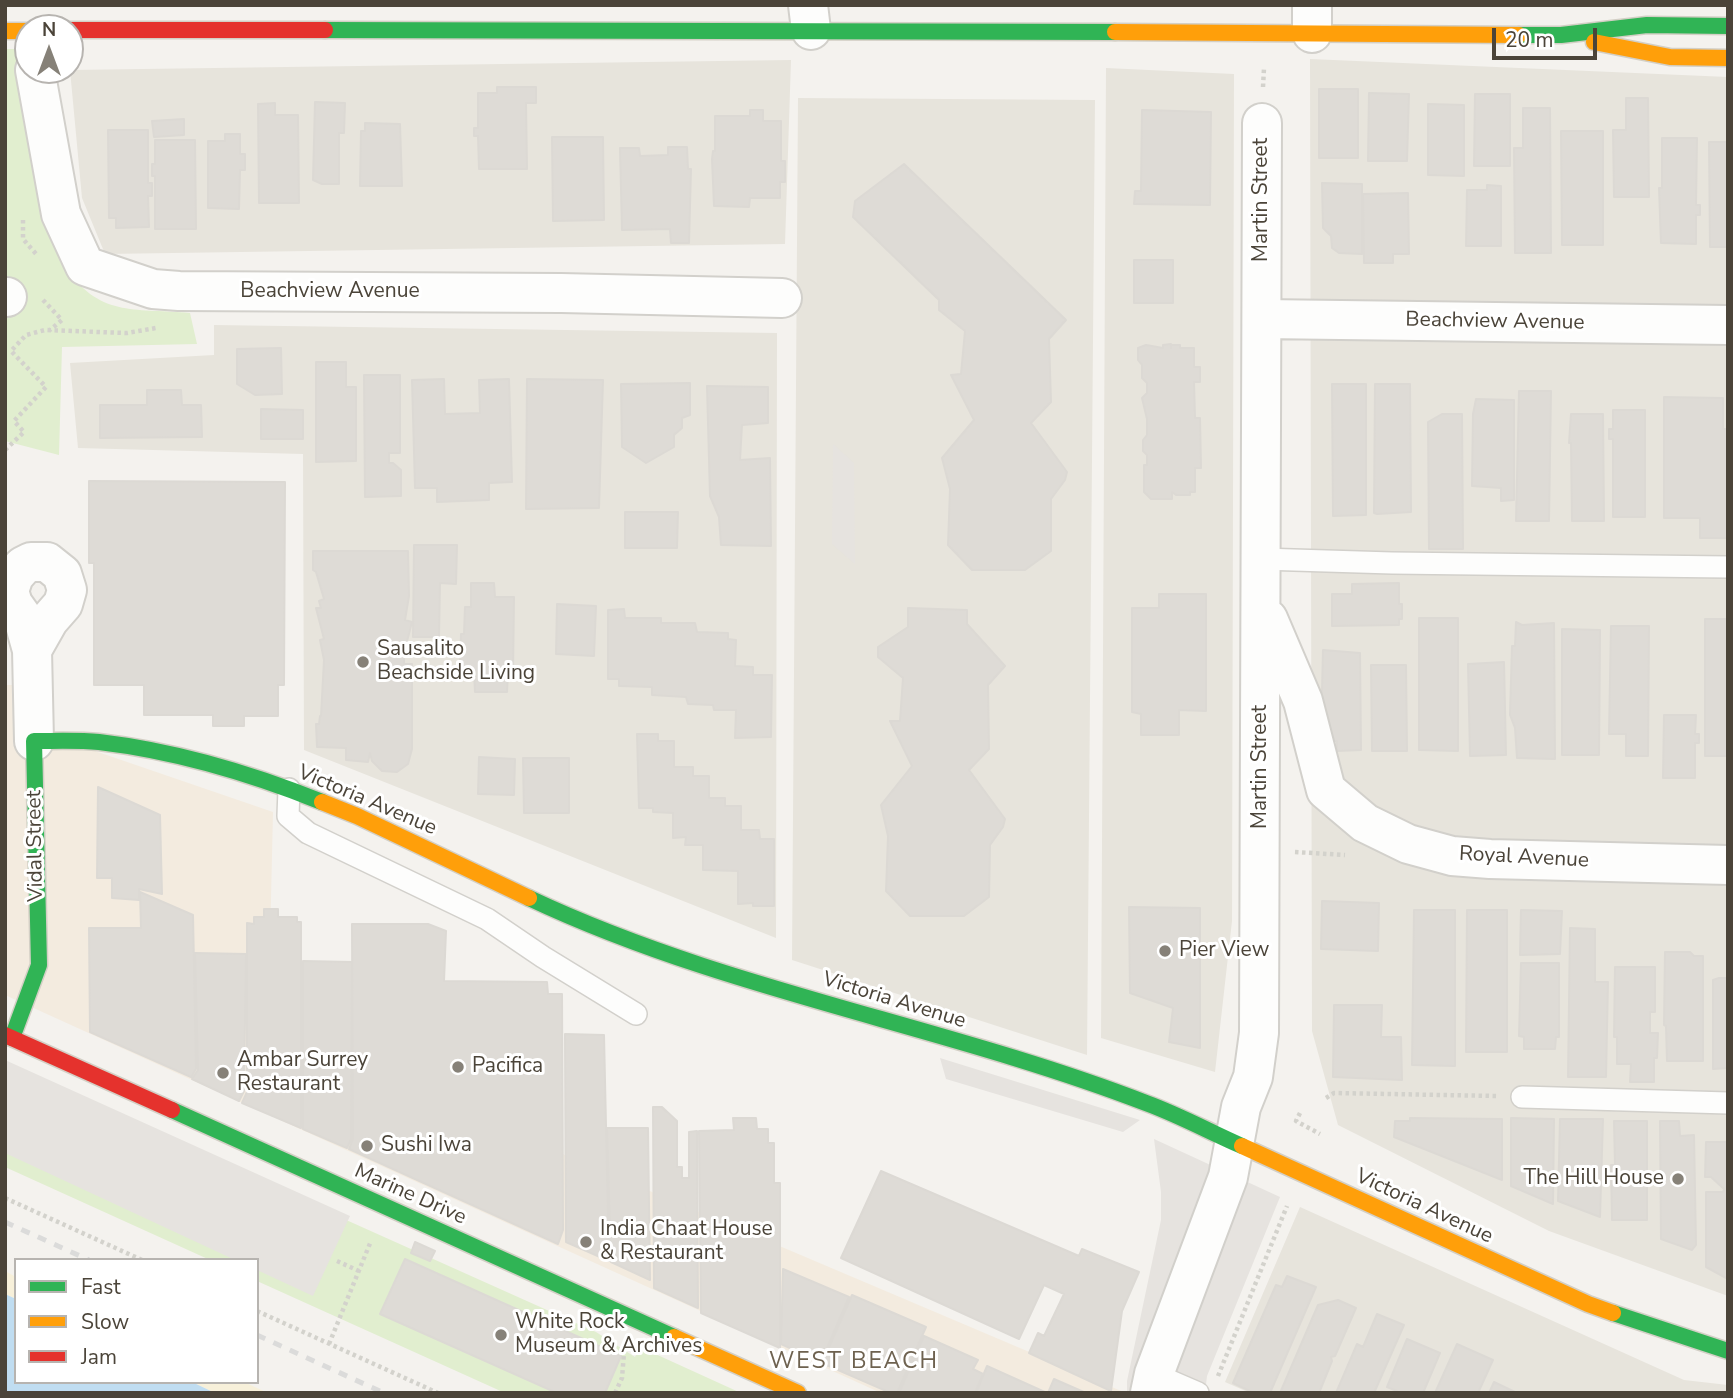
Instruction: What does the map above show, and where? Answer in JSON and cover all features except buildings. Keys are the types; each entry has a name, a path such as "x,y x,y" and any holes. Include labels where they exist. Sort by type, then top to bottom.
{"street":[{"path":"84,30 810,18 1312,19 1561,35 1670,57 1728,58"},
{"path":"1561,35 1647,25 1728,26"},
{"name":"Beachview Avenue","path":"38,84 61,214 85,266 153,289 782,298"},
{"name":"Martin Street","path":"1152,1383 1228,1177 1241,1107 1253,1077 1259,1033 1262,123"},
{"name":"Beachview Avenue","path":"1263,319 1728,325"},
{"name":"Royal Avenue","path":"1262,604 1303,701 1326,790 1365,823 1408,844 1451,856 1728,864"},
{"name":"Vidal Street","path":"8,1036 39,965 32,650"},
{"name":"Victoria Avenue","path":"34,741 97,742 166,753 223,766 289,789 358,816 564,914 638,944 1147,1102 1513,1272 1588,1304 1728,1352"},
{"name":"Marine Drive","path":"8,1036 798,1393"}],"lane":[{"path":"1261,559 1728,567"},
{"path":"289,789 288,816 308,833 487,919 636,1014"},
{"path":"1522,1097 1728,1103"},
{"path":"1152,1383 1198,1393"}],"path":[{"path":"50,330 61,320"},
{"path":"5,450 24,432 14,421 46,387 10,351 26,335 50,330 127,332 167,327"},
{"path":"1284,851 1355,855"},
{"path":"1326,1098 1334,1093 1522,1097"},
{"path":"1300,1113 1296,1121 1320,1134"},
{"path":"5,1198 138,1258"},
{"path":"1216,1380 1290,1199"},
{"path":"329,1344 374,1234"},
{"path":"337,1261 359,1271"},
{"path":"259,1312 438,1393"}],"shaded area":[{"path":"1310,59 1728,77 1728,1296 1549,1231 1338,1125 1312,1031"},
{"path":"791,60 785,244 105,254 82,198 71,84 84,84 84,70"},
{"path":"1106,68 1234,74 1232,921 1215,1072 1101,1038"},
{"path":"798,98 1095,100 1087,1055 792,960"},
{"path":"214,325 777,333 776,938 304,750 303,454 78,448 70,363 214,355"},
{"path":"833,444 854,463 855,564 832,544"},
{"path":"5,685 24,685 25,727 273,812 268,1029 1126,1393 881,1393 5,995"},
{"path":"940,1058 1140,1120 1123,1132 946,1079"},
{"path":"5,1060 350,1216 313,1296 259,1271 259,1258 231,1258 5,1153"},
{"path":"1154,1139 1280,1197 1207,1376 1205,1393 1127,1393 1127,1381 1161,1220 1161,1192"},
{"path":"1300,1207 1684,1380 1728,1385 1728,1393 1250,1393 1225,1382"}],"green space":[{"path":"5,49 14,49 14,84 25,84 68,270 80,285 107,303 138,310 190,313 197,344 62,347 59,455 5,441"},
{"path":"5,1067 596,1332 635,1357 640,1347 741,1393 505,1393 259,1282 259,1258 206,1258 5,1167"}],"sand":[{"path":"5,1271 14,1276 14,1298 5,1294"},
{"path":"196,1384 248,1384 268,1393 215,1393"}],"water":[{"path":"5,1294 14,1298 14,1384 196,1384 215,1393 5,1393"}],"railway":[{"path":"5,1222 85,1258"},
{"path":"259,1336 384,1393"}],"traffic: fast":[{"path":"1519,35 1561,35 1647,25 1728,26"},
{"path":"325,30 1115,32"},
{"path":"12,1038 39,965 34,741 99,742 156,751 240,773 322,802"},
{"path":"529,898 680,958 1070,1076 1158,1108 1242,1146"},
{"path":"172,1110 674,1337"},
{"path":"1613,1313 1728,1351"}],"traffic: slow":[{"path":"5,31 14,31"},
{"path":"1115,32 1519,35"},
{"path":"1594,42 1670,57 1728,58"},
{"path":"322,802 529,898"},
{"path":"1242,1146 1613,1313"},
{"path":"674,1337 798,1393"}],"traffic: jam":[{"path":"84,30 325,30"},
{"path":"5,1035 172,1110"}],"place":[{"name":"Sausalito Beachside Living","path":"363,662"},
{"name":"Pier View","path":"1165,951"},
{"name":"Pacifica","path":"458,1067"},
{"name":"Ambar Surrey Restaurant","path":"223,1073"},
{"name":"Sushi Iwa","path":"367,1146"},
{"name":"The Hill House","path":"1678,1179"},
{"name":"India Chaat House & Restaurant","path":"586,1242"},
{"name":"White Rock Museum & Archives","path":"501,1335"}],"district":[{"name":"WEST BEACH","path":"854,1362"}]}
